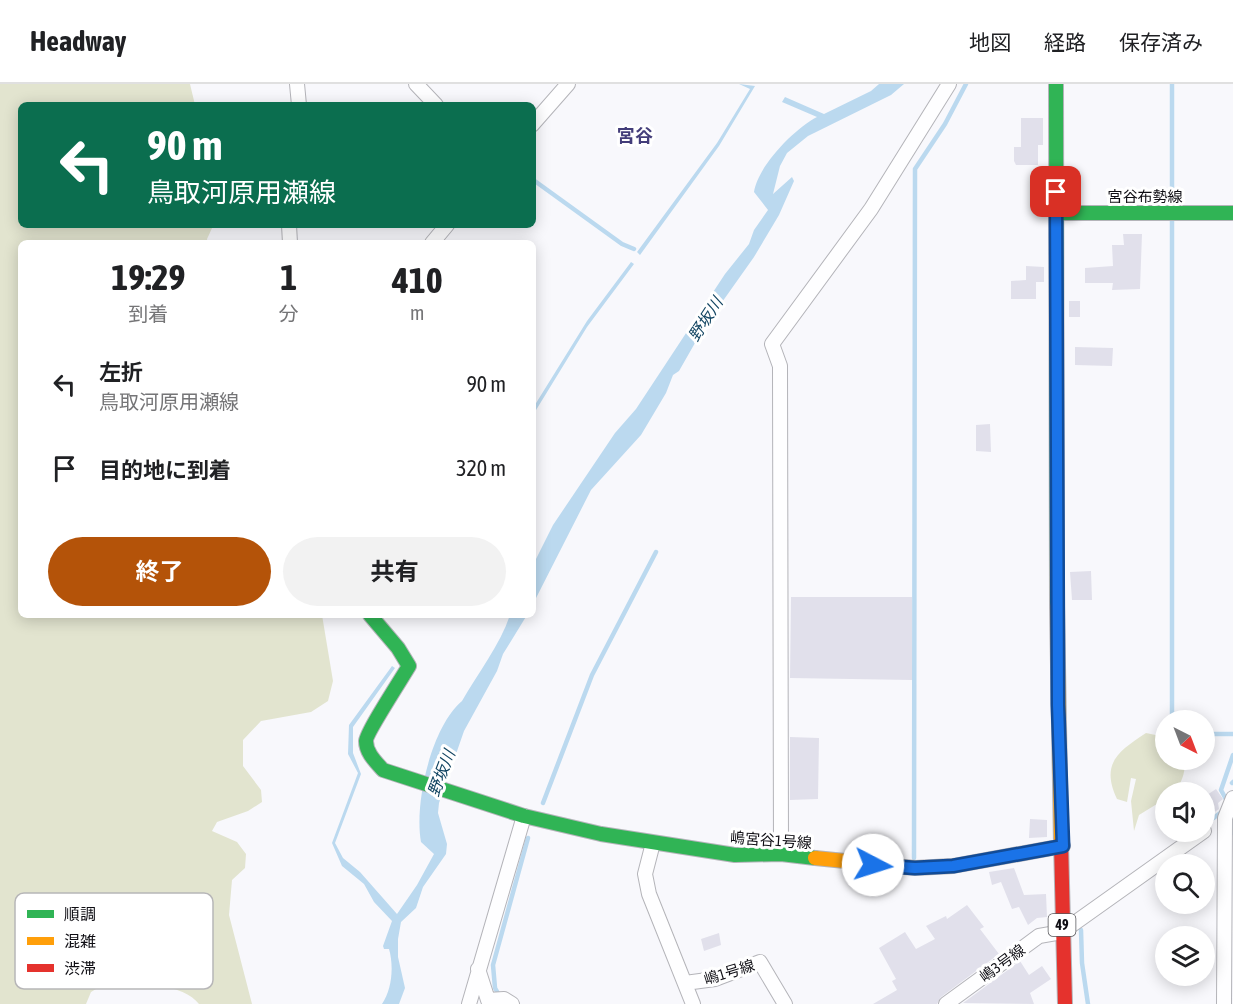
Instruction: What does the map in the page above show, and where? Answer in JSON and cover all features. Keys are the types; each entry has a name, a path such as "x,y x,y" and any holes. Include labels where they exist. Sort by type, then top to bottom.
{"street":[{"path":"297,84 298,102"},
{"path":"416,84 433,102"},
{"path":"536,120 568,84"},
{"path":"781,854 780,366 772,344 872,209 949,84"},
{"name":"49","path":"1056,84 1057,693 1063,846 1062,932 1065,1004"},
{"name":"宮谷布勢線","path":"1056,213 1233,213"},
{"path":"434,240 444,228"},
{"name":"嶋宮谷1号線","path":"373,618 398,648 409,666 404,678 372,725 366,741 371,756 382,770 414,781 524,816 601,834 735,855 781,854 915,868 963,864 1063,846"},
{"path":"1224,1004 1226,818 1233,798"},
{"path":"469,1004 524,816"},
{"name":"嶋3号線","path":"1215,824 1226,818"},
{"name":"嶋3号線","path":"946,1004 1040,936 1062,932 1189,842"},
{"path":"653,843 645,874 649,894 693,1004"},
{"name":"嶋1号線","path":"685,983 715,979 760,962 784,1004"},
{"path":"478,969 488,1000 504,999 512,1004"}],"green space":[{"path":"0,84 190,84 194,102 18,102 18,228 212,228 207,240 18,240 18,618 322,618 333,681 328,701 311,712 261,721 243,740 243,766 261,790 262,802 248,811 217,822 212,831 237,842 246,854 245,868 232,880 229,915 252,1004 199,1004 192,997 175,989 213,989 213,893 15,893 15,989 96,989 91,992 86,1004 0,1004"},
{"path":"1146,733 1155,735 1155,770 1185,770 1180,782 1155,782 1155,805 1139,815 1134,831 1131,801 1136,779 1131,778 1127,802 1117,799 1112,787 1111,776 1115,759"}],"water":[{"path":"739,84 755,86 719,146 640,255 637,252 717,143 750,89"},
{"name":"野坂川","path":"879,84 904,84 891,95 808,136 787,153 780,166 773,194 792,177 794,181 779,215 754,257 703,329 679,371 673,375 666,393 641,435 591,490 536,598 536,559 553,525 615,433 636,409 725,274 749,244 754,230 768,210 754,192 762,171 788,139 817,117 782,102 785,97 824,114 871,91"},
{"path":"631,262 634,264 587,327 536,410 536,403 587,321"},
{"name":"野坂川","path":"509,618 525,618 503,654 497,671 464,731 439,803 438,813 447,844 446,854 423,887 416,908 401,922 398,957 405,988 399,1004 382,1004 388,992 392,970 389,949 384,949 383,946 392,921 374,902 364,884 342,866 332,843 358,773 348,754 349,725 392,666 395,668 353,727 353,753 361,774 335,843 343,858 360,872 397,914 417,885 434,854 421,842 419,826 423,788 434,747 451,713 462,701"}],"building":[{"path":"1021,118 1043,118 1043,145 1038,145 1038,165 1016,165 1014,161 1014,147 1021,147"},
{"path":"1123,234 1142,234 1140,289 1112,290 1113,283 1085,283 1085,268 1113,266 1112,245 1124,245"},
{"path":"1026,266 1044,267 1044,282 1036,282 1036,299 1011,299 1011,281 1026,280"},
{"path":"1069,301 1080,301 1080,317 1069,317"},
{"path":"1075,347 1113,348 1112,366 1075,365"},
{"path":"990,424 991,452 976,451 976,425"},
{"path":"1091,571 1092,600 1072,600 1070,572"},
{"path":"791,597 912,597 912,680 790,678"},
{"path":"790,737 819,738 818,799 790,800"},
{"path":"1215,790 1223,799 1218,803 1219,809 1215,812"},
{"path":"1030,819 1047,820 1047,837 1029,838"},
{"path":"1014,868 1024,895 1046,894 1047,917 1037,918 1028,925 1019,907 1012,909 1001,882 992,885 989,872"},
{"path":"967,905 984,927 980,929 999,954 941,997 937,1004 873,1004 897,990 892,981 896,979 879,948 905,932 916,949 935,939 926,926 946,916 947,919"},
{"path":"719,933 721,945 704,951 701,939"},
{"path":"1020,961 1029,975 1042,966 1051,979 1030,993 1034,1004 963,1003"}],"waterway":[{"path":"914,858 915,169 945,124 966,84"},
{"path":"1172,84 1172,204"},
{"path":"536,182 622,244 634,249"},
{"path":"1172,221 1172,710"},
{"path":"543,803 592,675 656,552"},
{"path":"1215,734 1233,734"},
{"path":"1227,801 1221,790 1233,755"},
{"path":"1215,817 1223,811"},
{"path":"1231,821 1233,833"},
{"path":"499,995 495,988 493,965 528,838"},
{"path":"1081,930 1082,963 1088,1004"}],"traffic: fast":[{"path":"1056,84 1057,606"},
{"path":"1056,213 1233,213"},
{"path":"373,618 398,648 409,666 366,741 370,753 383,770 524,816 601,834 735,855 781,854 815,858"}],"traffic: slow":[{"path":"1057,606 1061,843"},
{"path":"815,858 915,868 953,866 1063,846"}],"traffic: jam":[{"path":"1061,843 1065,1004"}],"district":[{"name":"宮谷","path":"635,135"}],"route":[{"path":"873,865 915,868 953,866 1063,846 1058,705 1056,192"}]}
